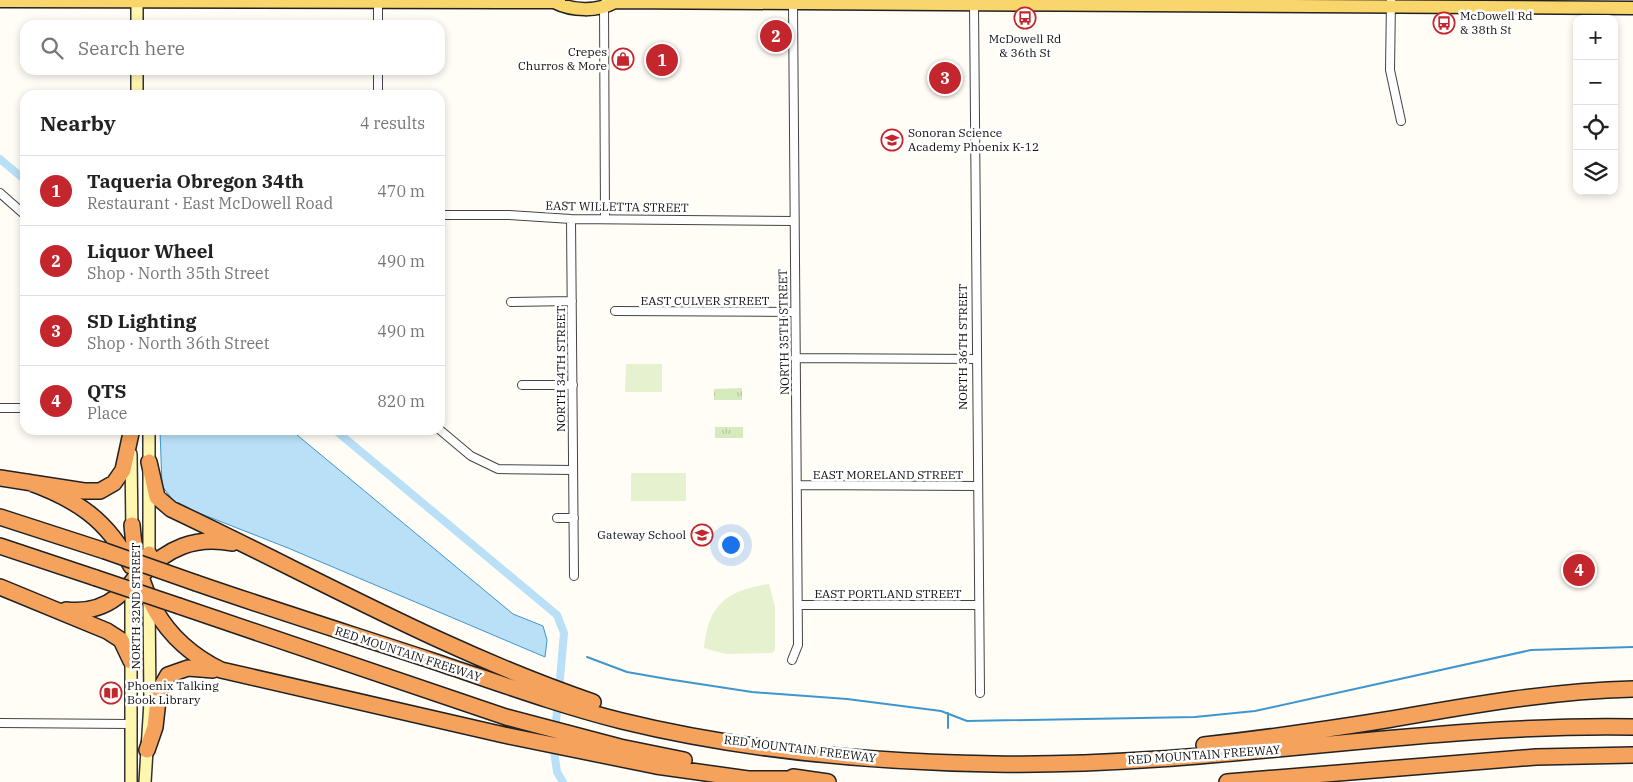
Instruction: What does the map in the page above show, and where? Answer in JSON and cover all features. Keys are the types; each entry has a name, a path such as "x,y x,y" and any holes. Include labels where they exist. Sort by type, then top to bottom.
{"highway":[{"path":"0,478 84,491 107,488 114,483 123,470 130,435"},
{"path":"149,462 154,490 164,506 370,607 514,681"},
{"path":"28,482 56,492 82,507 106,528 138,575 160,619 184,648 221,670"},
{"name":"RED MOUNTAIN FREEWAY","path":"0,517 196,583 591,706 653,720 736,735 784,748 942,762 1099,762 1512,730 1633,727"},
{"path":"132,525 138,575 149,622"},
{"path":"52,608 76,611 96,609 112,601 138,575 168,552 191,542 213,540 248,548"},
{"path":"0,546 588,745"},
{"path":"0,587 116,636 125,646 131,661"},
{"path":"147,750 155,727 159,691 168,675 188,668 221,670 504,735 588,745 828,782"},
{"path":"1099,762 1184,748 1346,726 1498,700 1562,693 1633,689"},
{"path":"1227,782 1536,757 1633,755"},
{"path":"1234,781 1247,782"}],"main road":[{"path":"0,1 556,1 567,8 608,3 1184,2 1631,5"},
{"path":"137,1 137,20"},
{"path":"137,75 137,90"},
{"name":"NORTH 32ND STREET","path":"131,435 132,525"},
{"name":"NORTH 32ND STREET","path":"131,782 131,661 150,435"},
{"name":"NORTH 32ND STREET","path":"145,782 149,599"}],"street":[{"path":"378,2 378,20"},
{"name":"NORTH 36TH STREET","path":"974,2 980,693"},
{"path":"605,219 608,3"},
{"name":"NORTH 35TH STREET","path":"792,660 798,645 793,3"},
{"path":"1391,3 1390,70 1401,121"},
{"path":"378,75 378,90"},
{"path":"0,193 20,211"},
{"name":"EAST WILLETTA STREET","path":"445,215 509,215 571,219 794,221"},
{"name":"NORTH 34TH STREET","path":"571,219 574,576"},
{"path":"511,302 572,301"},
{"name":"EAST CULVER STREET","path":"615,311 794,312"},
{"path":"795,358 977,359"},
{"path":"522,385 573,385"},
{"path":"0,408 20,408"},
{"path":"445,434 471,456 498,469 573,470"},
{"name":"EAST MORELAND STREET","path":"798,485 978,486"},
{"path":"557,518 574,518"},
{"name":"EAST PORTLAND STREET","path":"798,605 978,606"},
{"path":"0,723 131,724"}],"green space":[{"path":"626,364 662,364 662,392 625,392"},
{"path":"742,388 742,400 714,400 714,389"},
{"path":"715,427 743,427 743,438 715,438"},
{"path":"631,473 686,473 686,501 631,501"},
{"path":"769,584 775,606 775,650 772,653 726,654 704,648 710,621 715,610 722,602 742,590"}],"water":[{"path":"160,435 297,435 513,614 543,626 547,640 545,657 288,548 176,504 162,486"}],"waterway":[{"path":"0,159 20,176"},
{"path":"341,435 557,615 564,633 559,690"},
{"path":"587,657 627,672 667,679 752,692 847,699 941,711 967,721 1195,717 1255,711 1531,650 1633,647"},
{"path":"555,732 558,701"},
{"path":"948,713 948,728"},
{"path":"553,744 557,772 563,782"}],"place":[{"name":"McDowell Rd & 36th St","path":"1025,18"},
{"name":"McDowell Rd & 38th St","path":"1444,23"},
{"name":"Liquor Wheel","path":"776,36"},
{"name":"Crepes Churros & More","path":"623,59"},
{"name":"Taqueria Obregon 34th","path":"662,60"},
{"name":"SD Lighting","path":"945,78"},
{"name":"Sonoran Science Academy Phoenix K-12","path":"892,140"},
{"name":"Gateway School","path":"702,535"},
{"name":"QTS","path":"1579,570"},
{"name":"Phoenix Talking Book Library","path":"111,693"}]}
